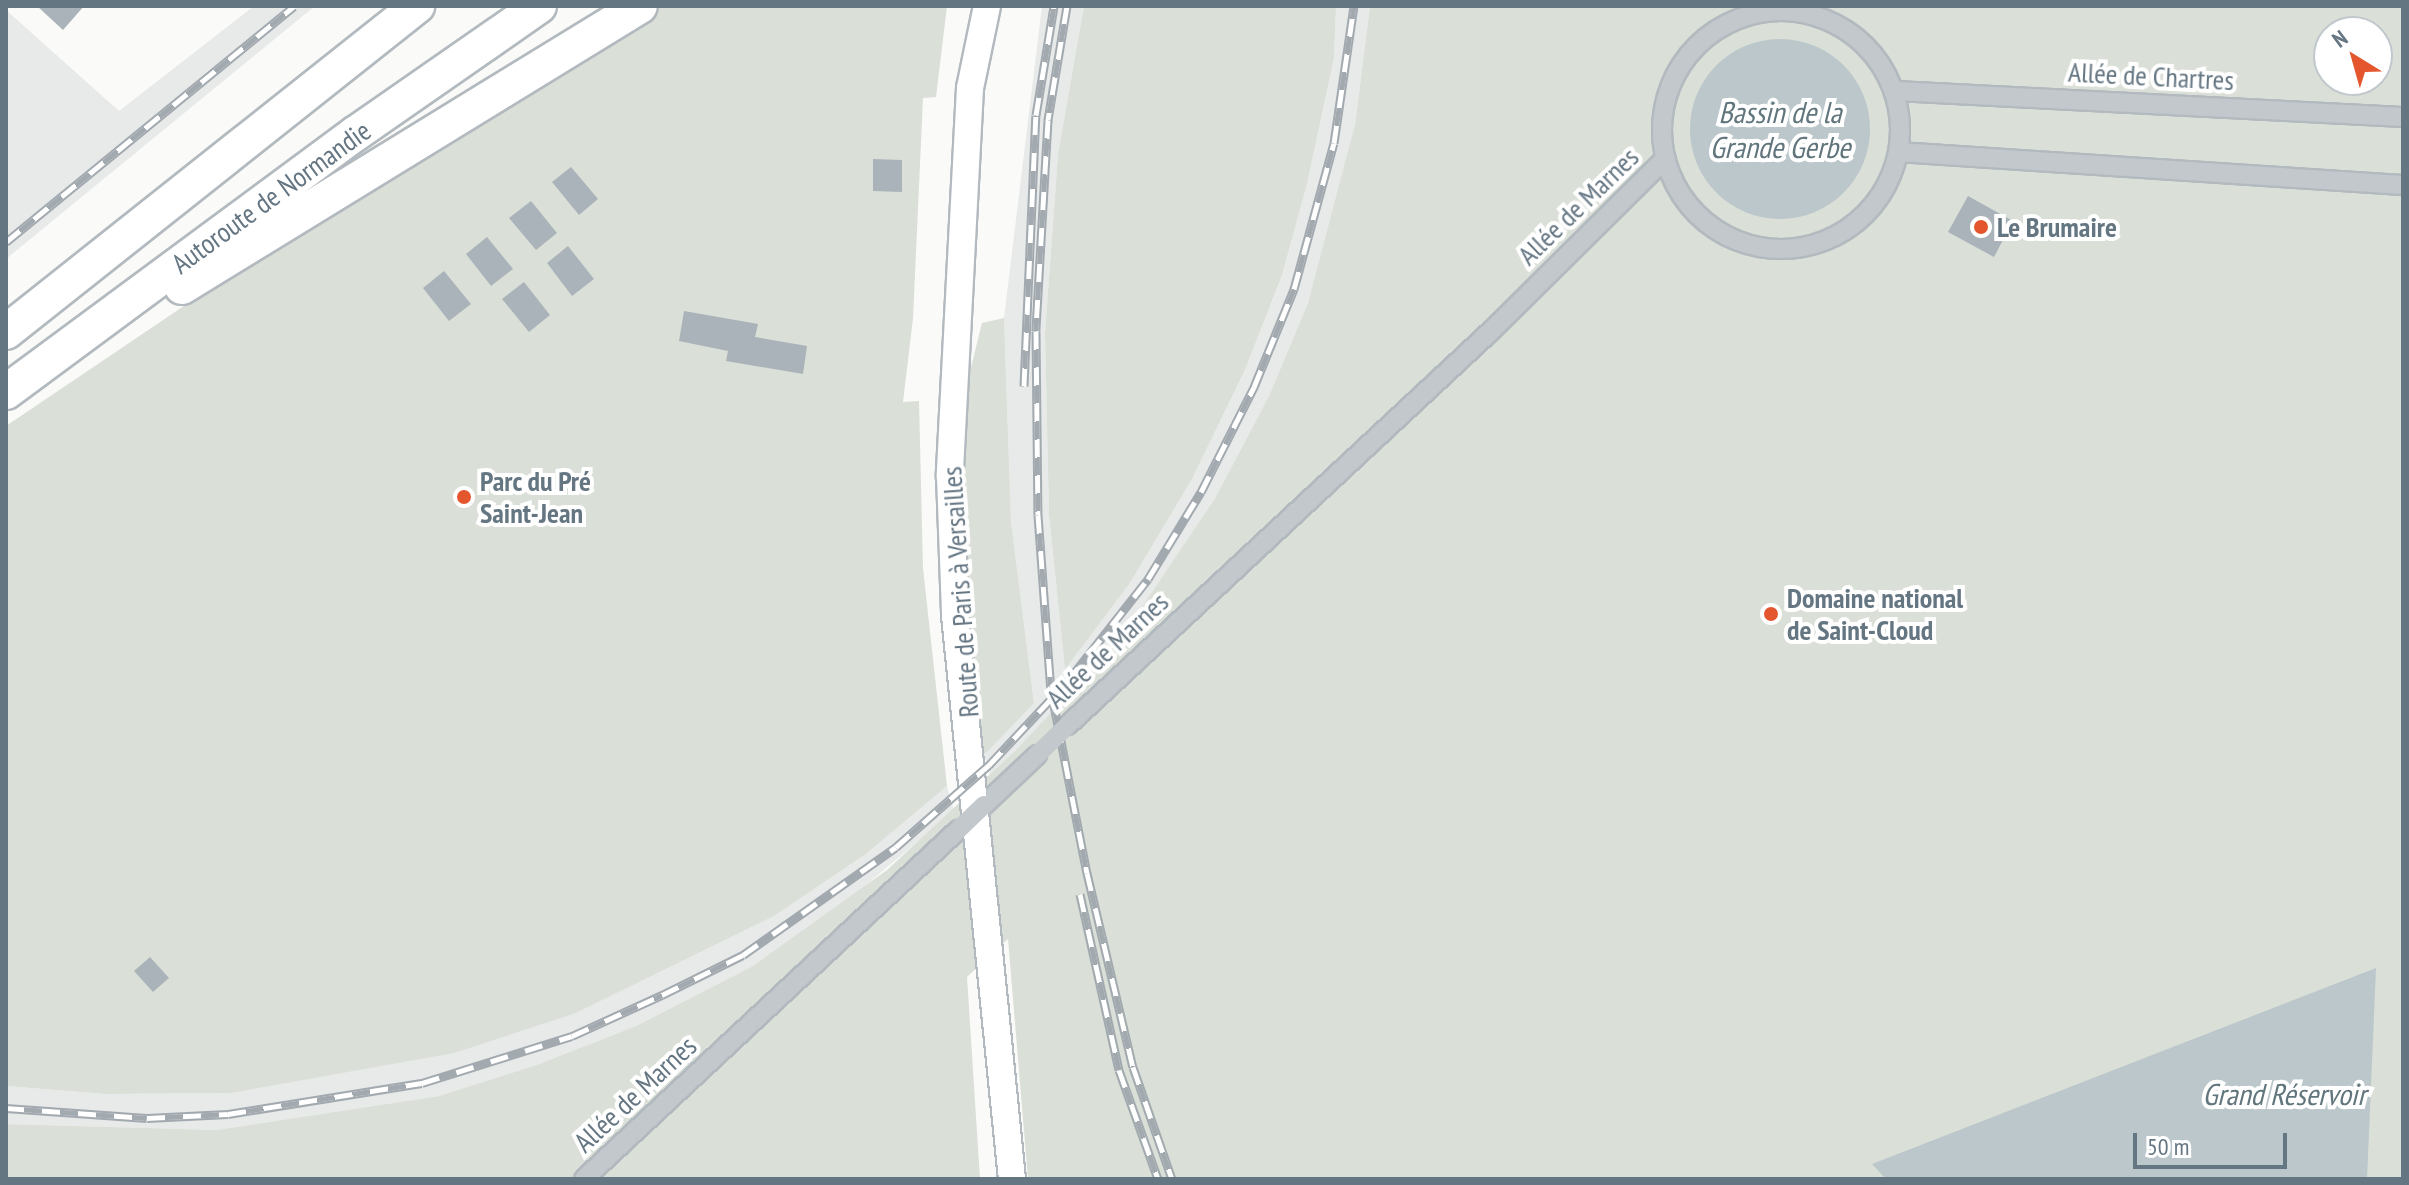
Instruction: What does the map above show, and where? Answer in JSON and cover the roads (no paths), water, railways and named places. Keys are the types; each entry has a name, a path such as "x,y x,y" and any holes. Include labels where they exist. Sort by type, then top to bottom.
{"highway":[{"name":"Autoroute de Normandie","path":"6,332 417,6"},
{"name":"Autoroute de Normandie","path":"6,392 539,6"},
{"path":"131,299 176,290 640,6"}],"main road":[{"name":"Route de Paris à Versailles","path":"987,6 970,88 950,476 955,615 1012,1179"}],"street":[{"path":"1779,11 1820,11 1858,39 1896,91 1898,152 1879,197 1856,222 1828,239 1770,248 1729,237 1707,223 1674,183 1665,159 1662,122 1668,91 1682,63 1703,40 1742,17 1779,11"},
{"name":"Allée de Chartres","path":"1896,91 2403,117"},
{"path":"1898,152 2403,185"},
{"name":"Allée de Marnes","path":"584,1179 1491,331 1665,159"}],"water":[{"name":"Bassin de la Grande Gerbe","path":"1780,39 1814,46 1844,65 1863,95 1870,129 1863,163 1844,193 1814,212 1780,219 1746,212 1716,193 1697,163 1690,129 1697,95 1716,65 1746,46"},
{"name":"Grand Réservoir","path":"2376,968 2367,1179 1886,1179 1872,1164"}],"railway":[{"path":"6,242 294,6"},
{"path":"1024,386 1036,115 1054,6"},
{"path":"1067,6 1048,120 1036,331 1038,515 1051,690 1087,873 1133,1067 1172,1179"},
{"path":"6,1108 147,1118 228,1114 422,1083 572,1036 743,955 896,847 989,765 1067,682 1148,579 1201,492 1254,387 1294,289 1334,143 1354,6"},
{"path":"1080,894 1119,1070 1158,1179"}],"place":[{"name":"Le Brumaire","path":"1981,227"},
{"name":"Parc du Pré Saint-Jean","path":"464,497"},
{"name":"Domaine national de Saint-Cloud","path":"1771,614"}]}
